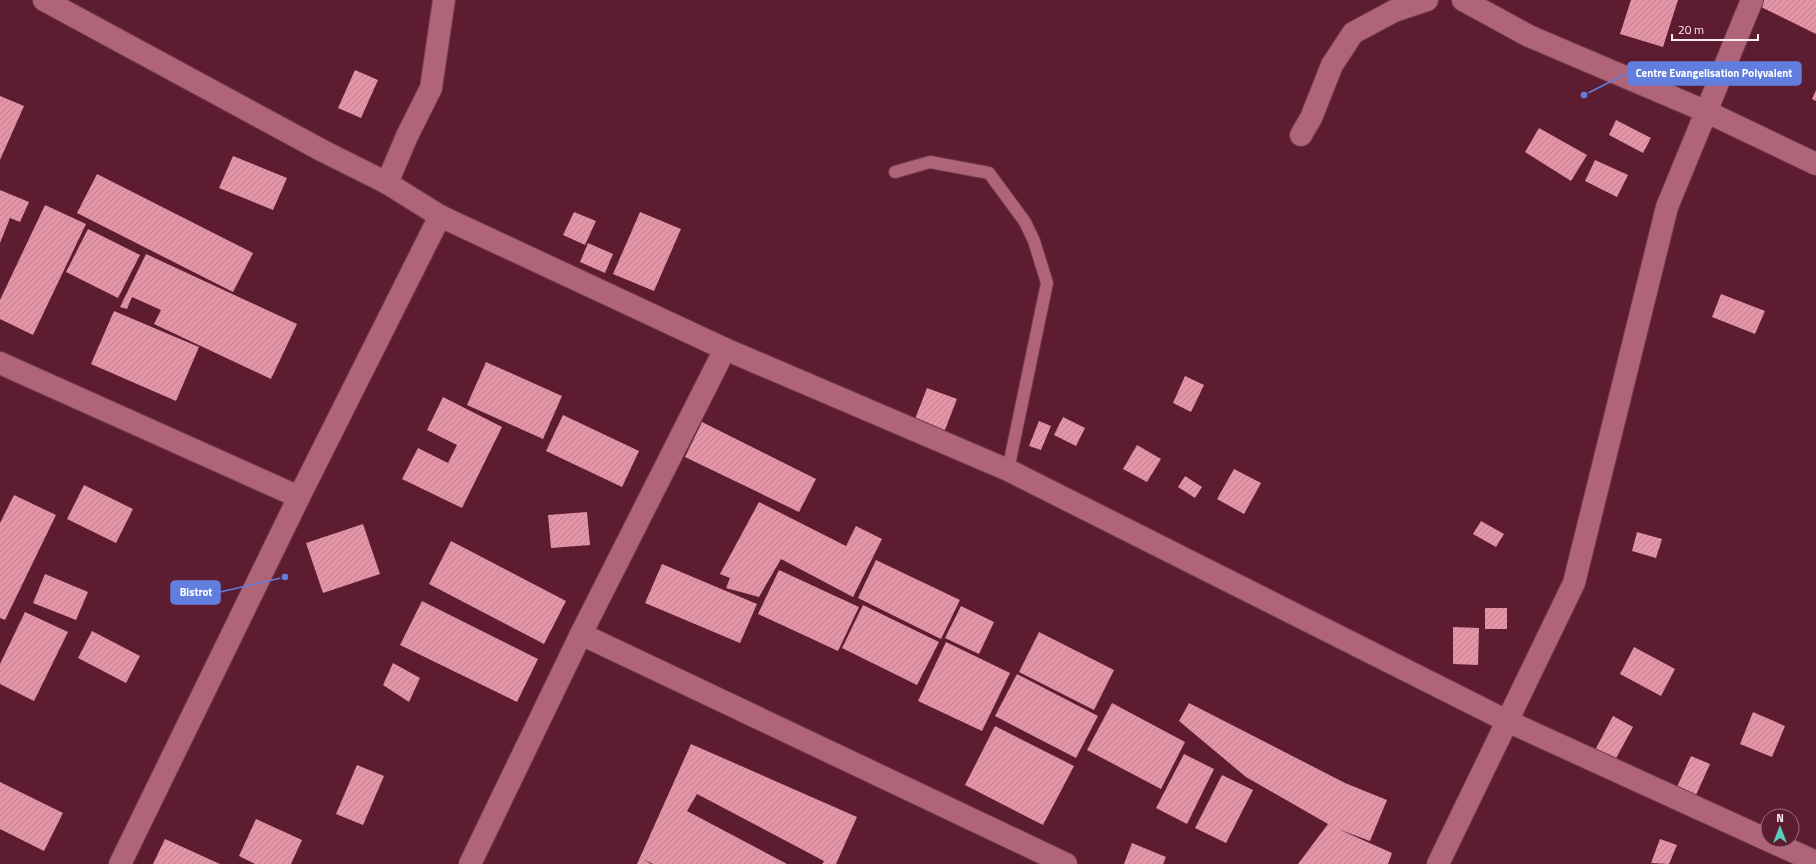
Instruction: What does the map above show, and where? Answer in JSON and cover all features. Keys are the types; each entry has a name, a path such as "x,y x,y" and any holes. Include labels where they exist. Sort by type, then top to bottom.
{"street":[{"path":"44,0 323,151 387,183 440,216 724,349 1008,470 1507,721 1816,862"},
{"path":"387,183 407,136 431,88 444,0"},
{"path":"1301,135 1311,118 1332,65 1353,33 1394,11 1427,0"},
{"path":"1463,0 1529,36 1705,111 1816,164"},
{"path":"1438,864 1574,583 1668,207 1705,111 1752,0"},
{"path":"120,864 298,497 440,216"},
{"path":"470,864 581,634 724,349"},
{"path":"0,363 298,497"},
{"path":"581,634 1066,864"}],"lane":[{"path":"895,172 930,162 989,173 1025,222 1034,241 1047,283 1008,470"}],"building":[{"path":"1631,0 1678,0 1663,47 1620,34"},
{"path":"1764,0 1816,0 1816,34 1761,7"},
{"path":"355,70 378,80 361,118 338,108"},
{"path":"1816,90 1816,101 1812,99"},
{"path":"0,96 24,106 0,160"},
{"path":"1616,120 1651,138 1643,153 1609,135"},
{"path":"1539,128 1587,155 1571,181 1525,152"},
{"path":"233,156 287,178 273,210 219,188"},
{"path":"1595,160 1628,175 1617,197 1585,181"},
{"path":"97,174 253,253 233,292 77,213"},
{"path":"0,190 29,202 20,222 10,218 0,243"},
{"path":"45,205 86,224 33,335 0,319 0,300"},
{"path":"574,212 596,221 585,245 563,235"},
{"path":"640,212 681,229 654,291 613,274"},
{"path":"88,229 140,255 118,298 66,272"},
{"path":"588,243 613,254 605,273 580,262"},
{"path":"146,254 297,324 271,379 154,324 161,310 132,297 127,309 120,307"},
{"path":"1721,294 1765,311 1755,334 1712,317"},
{"path":"114,311 199,347 176,401 91,364"},
{"path":"486,362 562,396 543,439 467,405"},
{"path":"1185,376 1204,385 1191,412 1173,403"},
{"path":"927,388 957,399 943,435 913,424"},
{"path":"443,397 502,427 462,508 402,479 418,448 448,463 457,445 427,430"},
{"path":"563,415 639,451 622,487 546,451"},
{"path":"1063,417 1085,428 1076,446 1054,435"},
{"path":"1039,421 1051,426 1041,450 1029,446"},
{"path":"702,422 816,479 799,512 685,457"},
{"path":"1137,445 1161,459 1147,482 1123,469"},
{"path":"1234,469 1261,483 1244,514 1217,499"},
{"path":"1185,476 1202,487 1195,498 1178,487"},
{"path":"84,485 133,509 116,543 67,519"},
{"path":"14,495 56,515 5,620 0,618 0,523"},
{"path":"759,502 846,546 856,526 882,539 853,597 781,559 759,597 726,588 730,578 720,574"},
{"path":"587,512 590,545 551,548 548,515"},
{"path":"1481,521 1504,534 1496,547 1473,534"},
{"path":"363,524 380,574 323,593 306,543"},
{"path":"1637,532 1662,539 1656,558 1632,551"},
{"path":"451,541 566,601 544,644 429,584"},
{"path":"876,560 960,600 941,639 858,598"},
{"path":"662,564 757,604 740,643 645,603"},
{"path":"779,570 859,607 838,651 758,614"},
{"path":"45,574 88,592 76,620 33,603"},
{"path":"422,601 538,659 517,702 400,645"},
{"path":"863,605 939,642 917,685 842,648"},
{"path":"961,606 994,622 979,654 945,638"},
{"path":"1485,608 1507,608 1507,629 1485,629"},
{"path":"25,612 68,632 34,701 0,684 0,664"},
{"path":"1453,627 1479,628 1478,665 1453,664"},
{"path":"92,631 140,656 126,683 78,658"},
{"path":"1039,632 1114,670 1094,710 1019,672"},
{"path":"946,642 1010,673 982,731 918,701"},
{"path":"1634,647 1675,669 1661,696 1620,674"},
{"path":"393,663 420,678 409,702 383,685"},
{"path":"1017,674 1098,716 1076,758 995,716"},
{"path":"1112,703 1185,742 1161,789 1087,750"},
{"path":"1189,703 1345,783 1387,800 1370,841 1338,829 1392,853 1388,864 1298,864 1328,824 1246,777 1179,721"},
{"path":"1753,712 1785,726 1772,757 1740,744"},
{"path":"1613,716 1633,727 1614,762 1594,752"},
{"path":"995,726 1074,766 1043,825 965,785"},
{"path":"691,744 857,817 836,864 822,864 824,861 697,794 687,811 787,864 653,864 643,859 651,864 637,864"},
{"path":"1184,754 1214,769 1187,824 1156,808"},
{"path":"1691,756 1710,764 1696,795 1677,787"},
{"path":"357,765 384,776 363,825 336,814"},
{"path":"1222,775 1253,790 1226,843 1195,828"},
{"path":"0,782 63,813 44,851 0,829"},
{"path":"256,819 302,840 291,864 255,864 239,856"},
{"path":"165,839 220,864 153,864"},
{"path":"1660,839 1677,845 1669,864 1651,863"},
{"path":"1132,843 1166,857 1163,864 1124,864"}],"place":[{"name":"Centre Evangelisation Polyvalent","path":"1584,95"},
{"name":"Bistrot","path":"285,577"}]}
